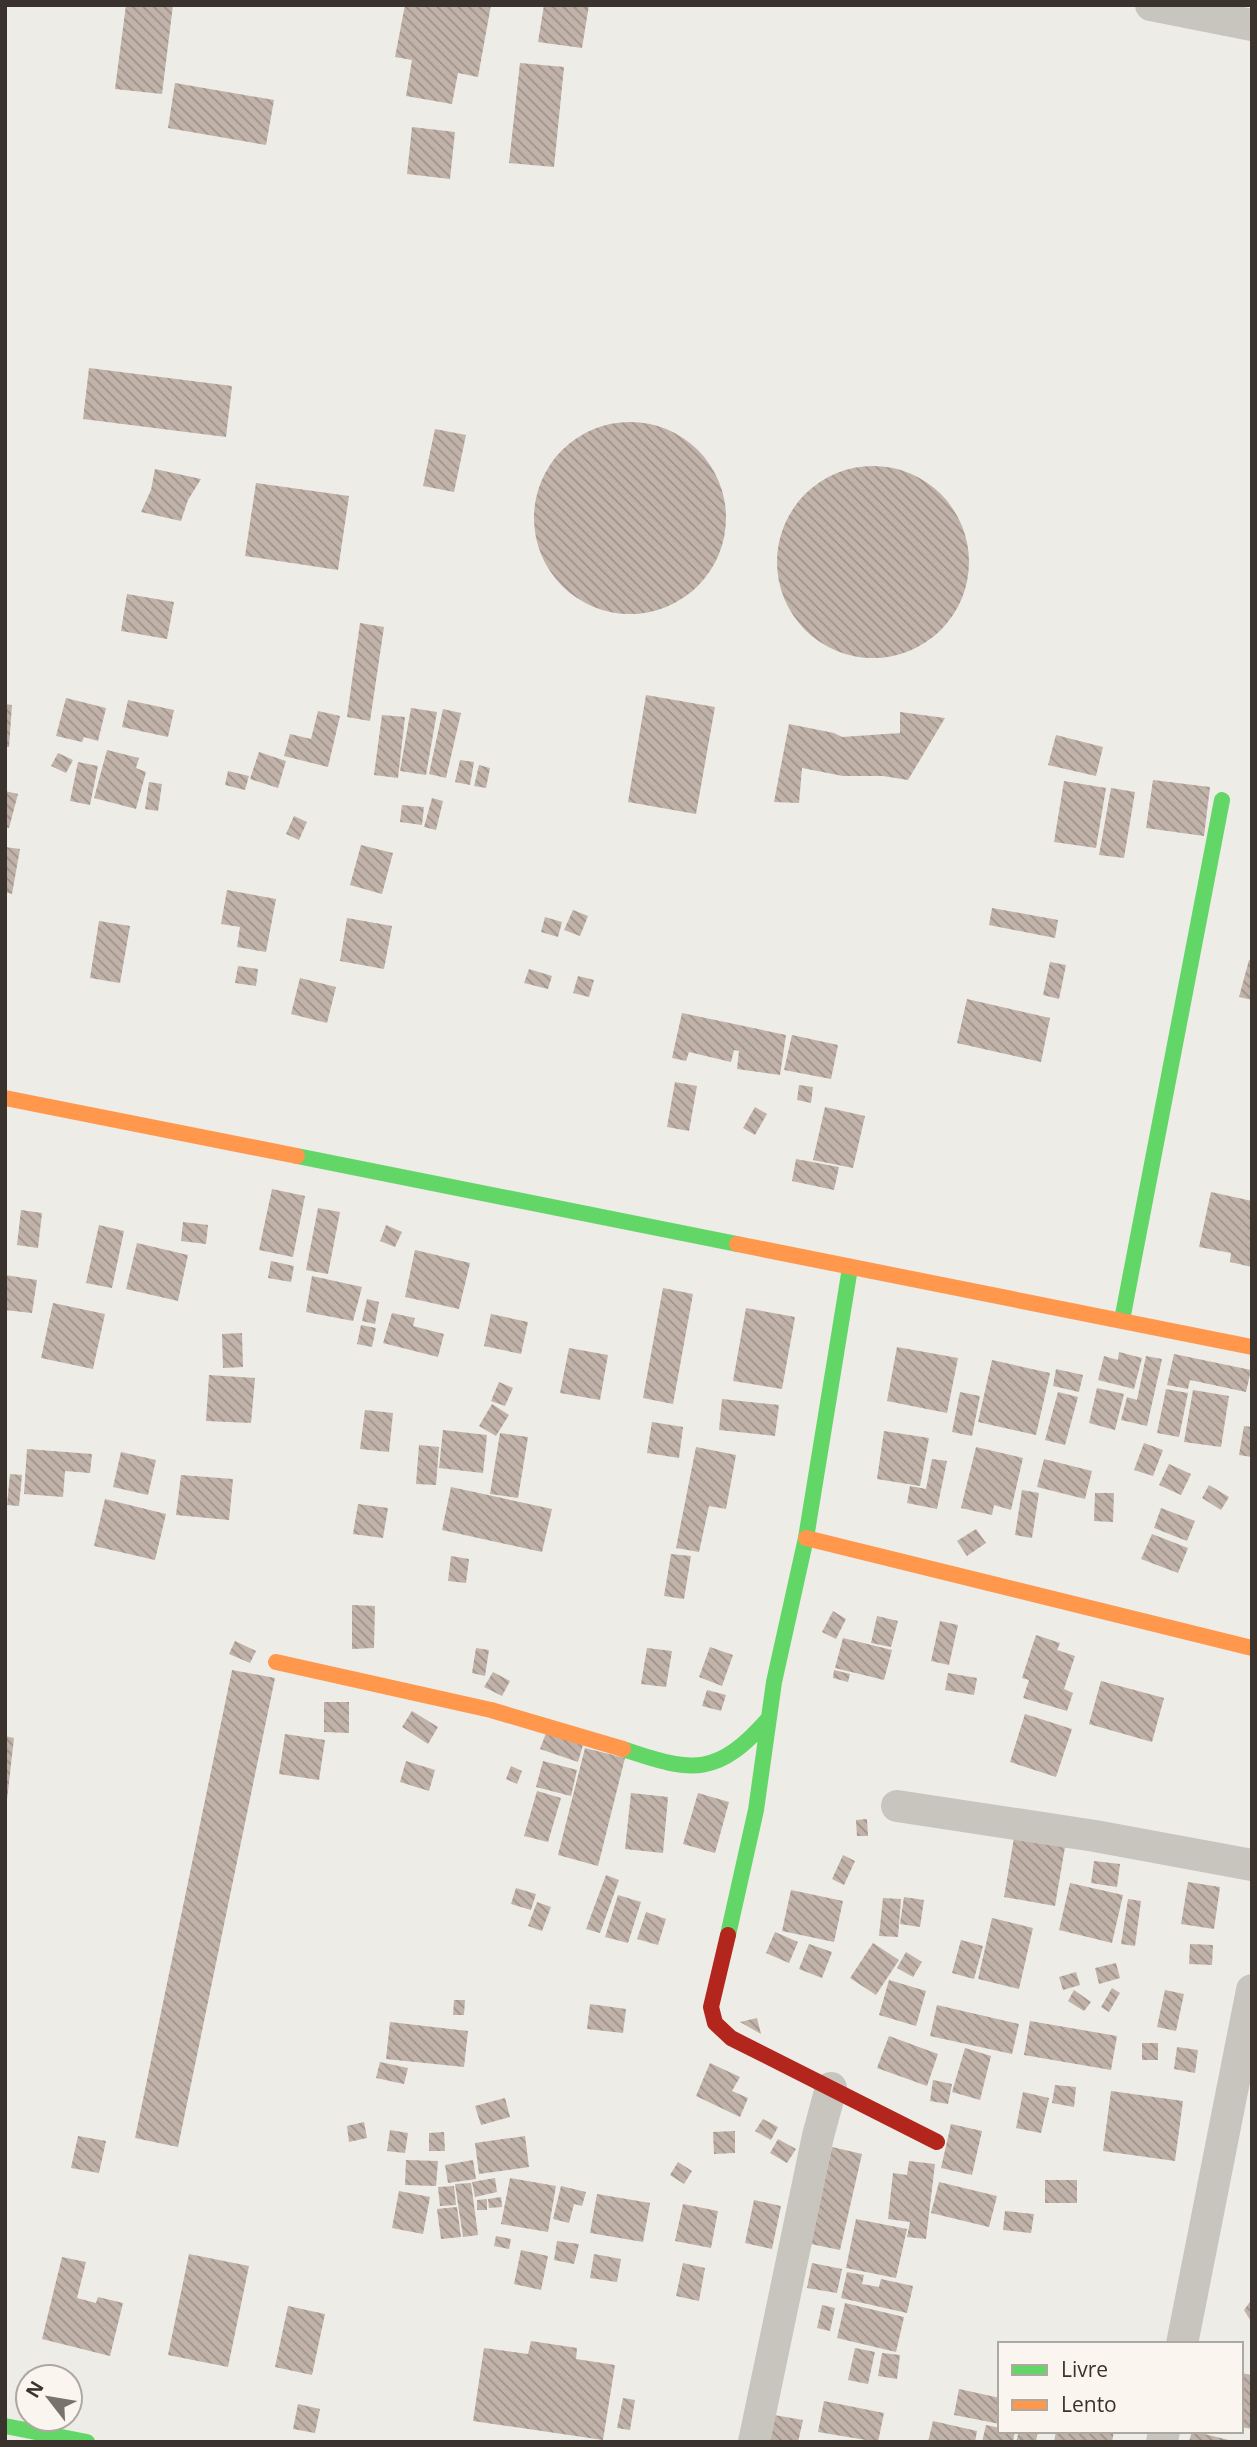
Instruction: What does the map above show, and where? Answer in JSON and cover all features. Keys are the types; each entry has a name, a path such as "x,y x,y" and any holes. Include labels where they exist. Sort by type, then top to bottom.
{"street":[{"path":"1151,5 1252,25"},
{"path":"1122,1320 1222,800"},
{"path":"5,1098 1252,1347"},
{"path":"850,1268 806,1538 774,1682 756,1810 711,2007 715,2023 731,2038 936,2142"},
{"path":"806,1538 1252,1648"},
{"path":"276,1662 399,1687 645,1755 702,1766 722,1761 748,1742 769,1718"},
{"path":"897,1806 1095,1836 1252,1865"},
{"path":"1182,2342 1252,1990"},
{"path":"754,2442 818,2136 831,2088"},
{"path":"5,2426 86,2442"}],"building":[{"path":"126,5 173,5 162,94 115,89"},
{"path":"405,5 491,5 478,77 458,73 452,104 406,96 412,60 395,57"},
{"path":"544,5 589,5 582,48 538,42"},
{"path":"520,63 564,67 554,167 509,163"},
{"path":"175,83 274,100 266,145 168,128"},
{"path":"412,127 455,132 450,179 407,174"},
{"path":"89,368 232,386 226,437 83,419"},
{"path":"630,422 667,429 698,450 719,481 726,518 719,555 698,586 667,607 630,614 593,607 562,586 541,555 534,518 541,481 562,450 593,429"},
{"path":"435,429 466,435 454,492 423,486"},
{"path":"873,466 910,473 941,494 962,525 969,562 962,599 941,630 910,651 873,658 836,651 805,630 784,599 777,562 784,525 805,494 836,473"},
{"path":"155,469 201,479 188,500 181,521 141,512 151,490"},
{"path":"256,483 349,496 338,570 245,556"},
{"path":"127,594 174,602 167,639 121,631"},
{"path":"360,623 384,627 370,721 347,717"},
{"path":"646,695 715,707 696,814 628,802"},
{"path":"66,698 106,708 98,741 84,737 82,742 56,736"},
{"path":"128,700 174,710 168,737 122,727"},
{"path":"5,704 12,705 9,747 5,747"},
{"path":"411,708 437,712 426,775 400,771"},
{"path":"443,709 461,713 446,778 429,774"},
{"path":"318,711 340,716 328,767 284,756 290,734 311,739"},
{"path":"900,712 945,718 908,780 883,776 843,776 802,768 799,803 774,802 789,724 842,737 900,733"},
{"path":"382,715 405,717 398,778 374,775"},
{"path":"1056,735 1103,747 1096,776 1048,765"},
{"path":"107,750 139,758 136,768 146,772 136,809 94,798"},
{"path":"259,752 286,761 278,788 250,779"},
{"path":"58,753 73,760 66,773 51,766"},
{"path":"460,760 474,762 470,785 455,782"},
{"path":"78,762 98,766 90,805 70,801"},
{"path":"479,765 490,768 486,788 474,786"},
{"path":"228,771 249,776 245,790 225,785"},
{"path":"1153,780 1210,787 1204,836 1146,828"},
{"path":"1064,781 1106,788 1096,848 1054,842"},
{"path":"149,782 162,784 158,811 145,809"},
{"path":"1111,788 1135,792 1124,858 1099,855"},
{"path":"5,791 18,794 9,828 5,827"},
{"path":"432,798 443,801 436,830 424,827"},
{"path":"402,805 424,807 422,825 400,822"},
{"path":"294,816 307,822 299,840 286,834"},
{"path":"361,845 393,853 382,894 350,885"},
{"path":"5,847 20,849 12,894 5,892"},
{"path":"227,890 276,899 266,952 237,947 240,927 221,924"},
{"path":"992,908 1058,920 1055,938 989,925"},
{"path":"573,910 588,916 580,936 564,930"},
{"path":"545,917 562,922 558,937 541,932"},
{"path":"347,918 392,926 384,969 340,961"},
{"path":"99,921 130,926 120,983 90,978"},
{"path":"1249,960 1252,961 1252,1000 1239,997"},
{"path":"1050,962 1066,965 1059,999 1043,995"},
{"path":"238,966 258,969 256,986 235,983"},
{"path":"529,969 552,976 548,989 524,983"},
{"path":"578,976 594,980 589,997 573,993"},
{"path":"300,978 336,987 327,1023 291,1014"},
{"path":"967,999 1050,1018 1041,1062 957,1043"},
{"path":"682,1013 786,1035 780,1075 737,1069 739,1051 734,1050 731,1062 689,1052 686,1061 672,1058"},
{"path":"792,1035 838,1045 831,1079 784,1070"},
{"path":"675,1082 697,1086 689,1131 667,1127"},
{"path":"799,1085 813,1087 811,1103 797,1100"},
{"path":"755,1107 767,1114 755,1135 743,1128"},
{"path":"825,1107 865,1116 853,1168 813,1160"},
{"path":"796,1159 839,1167 834,1190 792,1181"},
{"path":"272,1189 305,1196 293,1257 259,1250"},
{"path":"1211,1192 1252,1201 1252,1267 1230,1262 1231,1253 1199,1247"},
{"path":"318,1208 340,1212 328,1274 306,1270"},
{"path":"21,1210 42,1213 38,1248 17,1245"},
{"path":"183,1222 208,1225 206,1244 181,1241"},
{"path":"99,1225 124,1231 112,1288 86,1283"},
{"path":"386,1225 402,1232 395,1247 380,1241"},
{"path":"137,1243 188,1255 178,1301 126,1289"},
{"path":"415,1250 470,1263 459,1309 405,1297"},
{"path":"271,1261 294,1266 291,1282 268,1278"},
{"path":"5,1275 37,1280 32,1313 5,1310"},
{"path":"312,1276 362,1287 353,1321 306,1312"},
{"path":"663,1288 693,1294 673,1404 643,1398"},
{"path":"367,1299 379,1302 375,1324 362,1321"},
{"path":"53,1303 105,1314 93,1369 41,1358"},
{"path":"746,1308 795,1317 782,1389 733,1381"},
{"path":"392,1313 415,1318 413,1326 444,1334 438,1357 383,1343"},
{"path":"491,1314 528,1322 521,1354 484,1346"},
{"path":"361,1325 376,1328 372,1347 357,1344"},
{"path":"242,1333 243,1367 223,1368 222,1334"},
{"path":"897,1347 958,1358 947,1413 887,1401"},
{"path":"569,1348 608,1355 600,1400 560,1393"},
{"path":"1119,1352 1142,1358 1134,1389 1098,1380 1104,1356 1118,1360"},
{"path":"1174,1354 1251,1370 1246,1392 1190,1380 1188,1389 1167,1385"},
{"path":"1146,1356 1162,1359 1147,1426 1121,1420 1127,1397 1137,1400"},
{"path":"992,1360 1050,1373 1036,1435 978,1422"},
{"path":"1056,1369 1083,1375 1079,1392 1053,1386"},
{"path":"209,1375 255,1378 251,1423 206,1421"},
{"path":"499,1382 513,1388 505,1406 491,1401"},
{"path":"1097,1388 1124,1394 1115,1430 1089,1423"},
{"path":"1166,1389 1188,1393 1179,1437 1157,1433"},
{"path":"1193,1390 1229,1396 1221,1447 1184,1442"},
{"path":"960,1392 980,1396 972,1436 952,1432"},
{"path":"1058,1392 1078,1397 1065,1445 1045,1440"},
{"path":"722,1399 779,1405 775,1436 719,1430"},
{"path":"492,1404 509,1415 496,1436 479,1426"},
{"path":"365,1410 393,1413 389,1452 360,1449"},
{"path":"652,1422 683,1427 679,1458 647,1453"},
{"path":"1244,1426 1252,1427 1252,1457 1239,1455"},
{"path":"443,1430 487,1435 483,1473 439,1468"},
{"path":"884,1431 929,1438 920,1486 877,1479"},
{"path":"500,1433 528,1437 518,1498 490,1494"},
{"path":"1144,1443 1163,1450 1153,1476 1134,1470"},
{"path":"419,1445 439,1447 436,1485 416,1484"},
{"path":"696,1447 736,1455 726,1509 709,1506 699,1552 676,1548"},
{"path":"976,1447 1023,1458 1011,1510 994,1505 992,1515 961,1508"},
{"path":"27,1449 92,1454 90,1473 65,1471 63,1497 24,1494"},
{"path":"121,1452 156,1460 148,1495 113,1487"},
{"path":"932,1459 947,1461 937,1509 907,1503 910,1486 926,1489"},
{"path":"1044,1459 1092,1471 1085,1499 1037,1487"},
{"path":"1169,1464 1191,1474 1181,1495 1159,1485"},
{"path":"10,1474 22,1475 19,1506 7,1505"},
{"path":"181,1475 233,1479 229,1520 176,1515"},
{"path":"1209,1485 1229,1497 1221,1510 1202,1498"},
{"path":"451,1487 552,1509 542,1552 442,1530"},
{"path":"1022,1490 1039,1493 1032,1538 1015,1535"},
{"path":"1095,1493 1114,1493 1113,1522 1094,1521"},
{"path":"105,1499 166,1514 155,1560 94,1546"},
{"path":"358,1504 388,1508 383,1538 353,1534"},
{"path":"1161,1508 1195,1521 1187,1541 1154,1528"},
{"path":"976,1529 986,1543 967,1556 957,1541"},
{"path":"1152,1534 1188,1548 1178,1573 1141,1559"},
{"path":"671,1554 691,1556 684,1599 664,1596"},
{"path":"451,1556 469,1559 466,1583 448,1581"},
{"path":"352,1605 375,1606 374,1648 352,1649"},
{"path":"833,1611 846,1619 836,1639 822,1632"},
{"path":"877,1616 898,1621 891,1647 871,1643"},
{"path":"940,1621 958,1625 949,1665 931,1661"},
{"path":"1036,1635 1060,1643 1057,1650 1075,1656 1064,1689 1073,1693 1067,1711 1023,1698 1029,1680 1022,1678"},
{"path":"843,1638 892,1650 884,1680 835,1668"},
{"path":"235,1641 256,1651 250,1663 229,1654"},
{"path":"710,1647 733,1655 722,1686 699,1677"},
{"path":"476,1648 489,1650 485,1676 472,1673"},
{"path":"647,1648 672,1651 666,1687 641,1684"},
{"path":"232,1670 275,1678 178,2147 135,2138"},
{"path":"834,1670 850,1674 848,1682 833,1678"},
{"path":"493,1672 510,1681 502,1696 484,1687"},
{"path":"948,1673 977,1678 974,1695 945,1690"},
{"path":"1101,1681 1164,1698 1152,1742 1089,1724"},
{"path":"707,1690 726,1695 721,1711 702,1706"},
{"path":"324,1702 349,1702 349,1733 324,1732"},
{"path":"412,1711 438,1727 428,1744 402,1727"},
{"path":"1025,1714 1072,1729 1056,1777 1010,1762"},
{"path":"546,1733 583,1745 578,1762 540,1749"},
{"path":"285,1734 325,1740 319,1780 279,1774"},
{"path":"5,1736 14,1738 7,1800 5,1800"},
{"path":"585,1748 625,1758 598,1866 558,1855"},
{"path":"406,1761 435,1770 429,1791 400,1782"},
{"path":"543,1761 577,1770 571,1796 536,1787"},
{"path":"511,1766 522,1771 517,1784 506,1779"},
{"path":"537,1791 561,1798 548,1842 524,1836"},
{"path":"631,1793 668,1797 663,1853 625,1849"},
{"path":"698,1793 729,1802 715,1853 683,1844"},
{"path":"867,1819 868,1836 857,1836 856,1820"},
{"path":"1014,1838 1065,1847 1055,1906 1004,1897"},
{"path":"843,1855 855,1861 844,1885 832,1879"},
{"path":"1094,1861 1120,1864 1117,1887 1091,1883"},
{"path":"606,1875 619,1880 600,1933 586,1929"},
{"path":"1188,1882 1220,1887 1214,1929 1181,1924"},
{"path":"1070,1883 1123,1895 1112,1943 1059,1930"},
{"path":"516,1888 536,1894 531,1910 511,1904"},
{"path":"791,1890 843,1901 834,1942 782,1931"},
{"path":"618,1895 641,1902 628,1943 605,1937"},
{"path":"904,1897 924,1900 920,1927 900,1924"},
{"path":"883,1898 901,1899 898,1937 879,1936"},
{"path":"1128,1899 1141,1901 1135,1946 1121,1944"},
{"path":"537,1902 551,1907 542,1931 528,1926"},
{"path":"646,1912 666,1919 658,1945 637,1939"},
{"path":"992,1918 1033,1928 1019,1989 978,1979"},
{"path":"775,1932 798,1942 789,1963 766,1953"},
{"path":"961,1940 983,1946 974,1979 952,1973"},
{"path":"873,1943 899,1960 876,1995 850,1978"},
{"path":"809,1944 832,1952 822,1978 799,1969"},
{"path":"1190,1944 1213,1945 1212,1965 1189,1964"},
{"path":"906,1952 922,1962 913,1977 897,1968"},
{"path":"1116,1963 1120,1978 1099,1984 1095,1968"},
{"path":"1076,1972 1080,1985 1063,1990 1059,1977"},
{"path":"889,1980 926,1991 916,2026 879,2015"},
{"path":"1112,1988 1120,1993 1109,2012 1101,2007"},
{"path":"1074,1990 1091,2002 1084,2011 1068,2001"},
{"path":"1165,1990 1184,1994 1176,2031 1157,2027"},
{"path":"454,2000 465,2000 464,2015 453,2015"},
{"path":"590,2004 626,2009 623,2033 587,2029"},
{"path":"937,2005 1019,2024 1012,2054 930,2036"},
{"path":"757,2018 761,2034 740,2022"},
{"path":"1030,2021 1117,2036 1111,2070 1024,2055"},
{"path":"390,2022 468,2031 464,2067 386,2059"},
{"path":"889,2036 938,2054 927,2086 877,2068"},
{"path":"1142,2043 1158,2043 1158,2060 1142,2060"},
{"path":"1177,2047 1198,2050 1195,2073 1174,2069"},
{"path":"965,2048 991,2056 980,2100 952,2092"},
{"path":"380,2062 408,2068 404,2084 376,2078"},
{"path":"710,2063 740,2077 732,2091 748,2098 740,2117 696,2096"},
{"path":"933,2080 952,2084 948,2104 930,2101"},
{"path":"1055,2085 1076,2087 1074,2107 1052,2103"},
{"path":"1111,2091 1183,2101 1175,2161 1103,2151"},
{"path":"1023,2092 1049,2098 1041,2133 1016,2128"},
{"path":"505,2098 510,2117 481,2125 475,2106"},
{"path":"763,2119 778,2127 771,2140 755,2131"},
{"path":"364,2122 367,2138 349,2142 347,2126"},
{"path":"951,2124 982,2131 972,2175 941,2168"},
{"path":"390,2130 408,2133 405,2153 387,2151"},
{"path":"735,2131 735,2153 714,2154 713,2132"},
{"path":"444,2132 445,2151 429,2151 429,2133"},
{"path":"78,2136 106,2141 99,2173 71,2168"},
{"path":"525,2136 529,2167 479,2174 475,2143"},
{"path":"778,2139 796,2149 787,2163 770,2153"},
{"path":"832,2147 862,2154 840,2250 811,2244"},
{"path":"406,2160 438,2161 436,2186 405,2185"},
{"path":"473,2160 476,2179 448,2183 445,2165"},
{"path":"909,2161 935,2164 926,2239 907,2237 910,2222 888,2219 893,2173 907,2175"},
{"path":"678,2162 692,2171 684,2184 670,2175"},
{"path":"495,2178 497,2192 475,2197 472,2182"},
{"path":"510,2178 556,2186 548,2232 501,2224"},
{"path":"1045,2180 1077,2180 1077,2203 1045,2203"},
{"path":"939,2182 997,2196 989,2227 931,2213"},
{"path":"471,2183 478,2235 463,2237 455,2184"},
{"path":"454,2186 456,2205 440,2206 438,2187"},
{"path":"561,2186 586,2192 582,2206 574,2204 569,2223 553,2219"},
{"path":"399,2191 430,2197 423,2234 392,2228"},
{"path":"597,2194 650,2203 643,2242 590,2233"},
{"path":"501,2197 502,2207 489,2208 488,2199"},
{"path":"487,2199 487,2210 477,2210 477,2200"},
{"path":"754,2200 781,2206 772,2249 745,2243"},
{"path":"683,2204 718,2211 711,2248 675,2241"},
{"path":"457,2207 461,2237 441,2239 437,2209"},
{"path":"1005,2211 1034,2214 1031,2233 1003,2230"},
{"path":"856,2219 907,2229 896,2278 846,2268"},
{"path":"496,2236 511,2239 509,2249 494,2246"},
{"path":"557,2241 579,2244 574,2264 554,2260"},
{"path":"521,2250 548,2256 541,2290 514,2284"},
{"path":"189,2254 249,2266 228,2367 168,2355"},
{"path":"594,2254 621,2259 617,2282 590,2278"},
{"path":"62,2257 86,2262 77,2298 96,2303 98,2297 123,2303 110,2356 42,2339"},
{"path":"683,2263 705,2268 699,2301 676,2296"},
{"path":"812,2263 842,2269 837,2293 807,2288"},
{"path":"847,2272 864,2275 862,2284 879,2287 881,2279 913,2286 907,2313 841,2298"},
{"path":"1252,2299 1252,2323 1244,2310"},
{"path":"845,2303 904,2317 896,2352 837,2338"},
{"path":"822,2305 835,2308 830,2331 817,2328"},
{"path":"288,2306 325,2314 312,2375 275,2367"},
{"path":"531,2341 577,2348 576,2359 615,2365 603,2440 473,2421 484,2348 528,2354"},
{"path":"855,2348 875,2352 868,2384 848,2380"},
{"path":"882,2353 900,2355 897,2379 878,2376"},
{"path":"1243,2373 1252,2375 1252,2429 1243,2427"},
{"path":"959,2389 998,2398 998,2424 954,2415"},
{"path":"623,2398 635,2400 630,2430 617,2428"},
{"path":"824,2401 884,2413 878,2442 818,2432"},
{"path":"298,2404 320,2409 315,2433 293,2429"},
{"path":"774,2415 803,2420 798,2442 769,2442"},
{"path":"933,2421 977,2431 975,2442 928,2442"},
{"path":"986,2425 998,2428 998,2433 1015,2433 1013,2442 982,2442"},
{"path":"1018,2433 1038,2433 1036,2442 1016,2442"},
{"path":"1056,2433 1114,2433 1112,2442 1054,2442"},
{"path":"1191,2433 1233,2441 1233,2442 1189,2442"}],"traffic: fast":[{"path":"1122,1320 1222,800"},
{"path":"297,1156 737,1244"},
{"path":"728,1935 756,1810 774,1682 806,1538 850,1268"},
{"path":"623,1749 668,1763 703,1765 734,1751 769,1718"},
{"path":"5,2426 87,2442"}],"traffic: slow":[{"path":"5,1098 297,1156"},
{"path":"737,1244 1252,1347"},
{"path":"806,1538 1252,1648"},
{"path":"276,1662 491,1710 623,1749"}],"traffic: jam":[{"path":"728,1935 711,2007 715,2023 731,2038 937,2142"}]}
